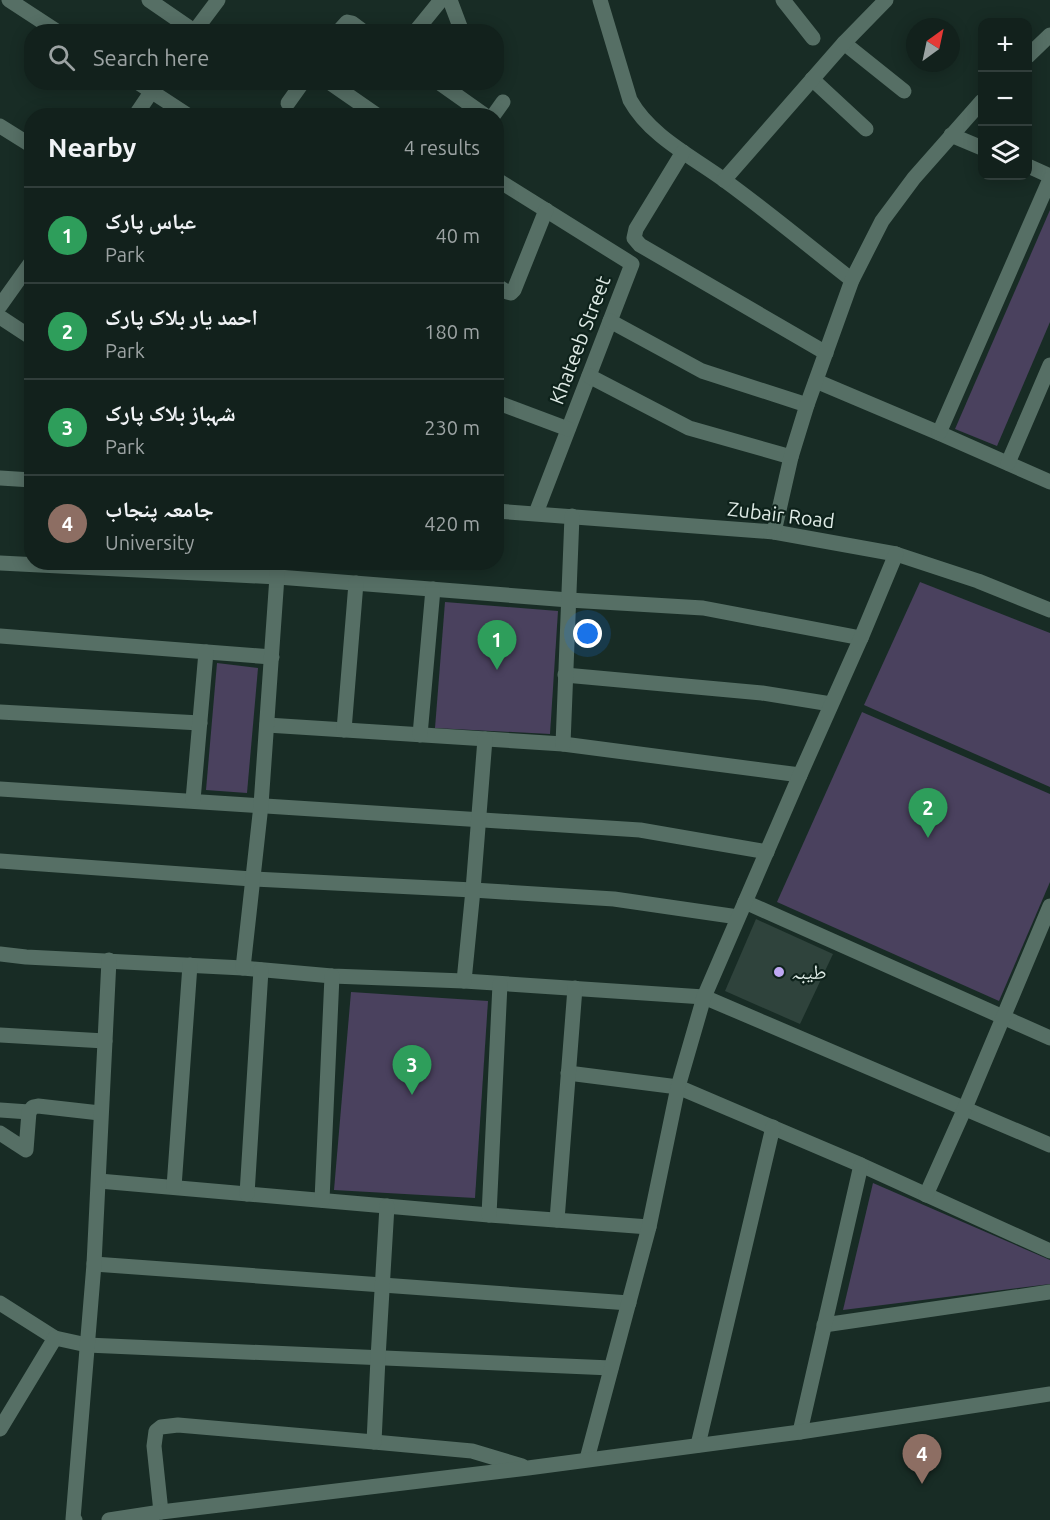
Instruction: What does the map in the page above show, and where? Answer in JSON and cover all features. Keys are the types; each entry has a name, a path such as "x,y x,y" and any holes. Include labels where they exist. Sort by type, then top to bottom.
{"street":[{"path":"0,13 8,0 46,24"},
{"path":"149,0 184,24"},
{"path":"199,24 218,0"},
{"path":"422,24 441,0"},
{"path":"450,0 459,24"},
{"path":"600,0 630,100 637,112 649,125 683,152 724,180 852,280"},
{"path":"783,0 813,38"},
{"path":"724,180 844,43 885,0"},
{"path":"1032,52 1050,35"},
{"path":"844,43 904,91"},
{"path":"812,79 866,129"},
{"path":"140,108 152,90"},
{"path":"158,90 179,108"},
{"path":"288,103 297,90"},
{"path":"341,90 366,108"},
{"path":"449,90 475,108"},
{"path":"499,108 503,102"},
{"path":"774,532 791,458 807,405 852,280 882,221 914,178 978,105"},
{"path":"0,126 24,141"},
{"path":"951,135 978,146"},
{"path":"683,152 636,229 634,238 640,245 826,353"},
{"path":"939,433 1050,177 1032,168"},
{"name":"Khateeb Street","path":"504,184 632,264 536,513"},
{"path":"504,290 511,293 514,290 546,210"},
{"path":"632,264 640,245"},
{"path":"0,306 24,272"},
{"path":"0,317 24,333"},
{"path":"610,321 702,371 807,405"},
{"path":"1008,463 1050,365"},
{"path":"589,376 688,428 791,458"},
{"path":"816,381 1050,482"},
{"path":"504,405 568,429"},
{"path":"0,478 24,480"},
{"name":"Zubair Road","path":"504,511 774,532 896,554 978,581 1050,610"},
{"path":"562,744 572,516"},
{"path":"587,1459 649,1227 678,1087 704,997 896,554"},
{"path":"0,563 24,564"},
{"path":"243,968 261,805 278,570 356,583 703,608 861,638"},
{"path":"344,730 356,583"},
{"path":"420,735 434,589"},
{"path":"0,636 272,657"},
{"path":"193,800 206,652"},
{"path":"566,675 762,693 831,704"},
{"path":"0,712 200,723"},
{"path":"267,725 562,744 800,775"},
{"path":"464,981 485,739"},
{"path":"0,789 640,830 767,852"},
{"path":"0,861 252,879 614,899 738,917"},
{"path":"745,902 1050,1038"},
{"path":"926,1195 1003,1017 1045,929 1050,906"},
{"path":"0,954 704,997 1050,1145"},
{"path":"75,1520 94,1264 109,960"},
{"path":"174,1187 190,965"},
{"path":"247,1194 261,970"},
{"path":"322,1200 332,976"},
{"path":"489,1215 500,984"},
{"path":"557,1220 575,988"},
{"path":"0,1035 105,1041"},
{"path":"568,1073 678,1087 861,1165 1050,1251"},
{"path":"0,1133 26,1150 29,1112 33,1107 100,1113"},
{"path":"0,1110 29,1112"},
{"path":"698,1445 773,1127"},
{"path":"800,1432 861,1165"},
{"path":"99,1181 649,1227"},
{"path":"374,1442 387,1206"},
{"path":"94,1264 629,1303"},
{"path":"824,1325 1050,1292"},
{"path":"0,1303 55,1338 87,1345 611,1368"},
{"path":"0,1429 55,1338"},
{"path":"109,1520 800,1432 1050,1394"},
{"path":"161,1512 153,1446 156,1431 161,1427 178,1425 472,1451 528,1468"}],"shaded area":[{"path":"1050,210 1050,322 997,446 955,429"},
{"path":"920,582 1050,633 1050,787 864,705"},
{"path":"445,602 558,611 550,734 435,728"},
{"path":"217,663 258,668 247,793 206,790"},
{"path":"862,712 1050,794 1050,882 999,1001 777,902"},
{"path":"351,992 488,1001 475,1198 334,1190"},
{"path":"873,1183 1050,1260 1050,1284 843,1310"}],"building":[{"name":"طیبہ","path":"756,919 833,954 800,1024 725,991"}],"place":[{"name":"عباس پارک","path":"497,670"},
{"name":"احمد یار بلاک پارک","path":"928,838"},
{"name":"طیبہ","path":"779,972"},
{"name":"شہباز بلاک پارک","path":"412,1095"},
{"name":"جامعہ پنجاب","path":"922,1484"}]}
